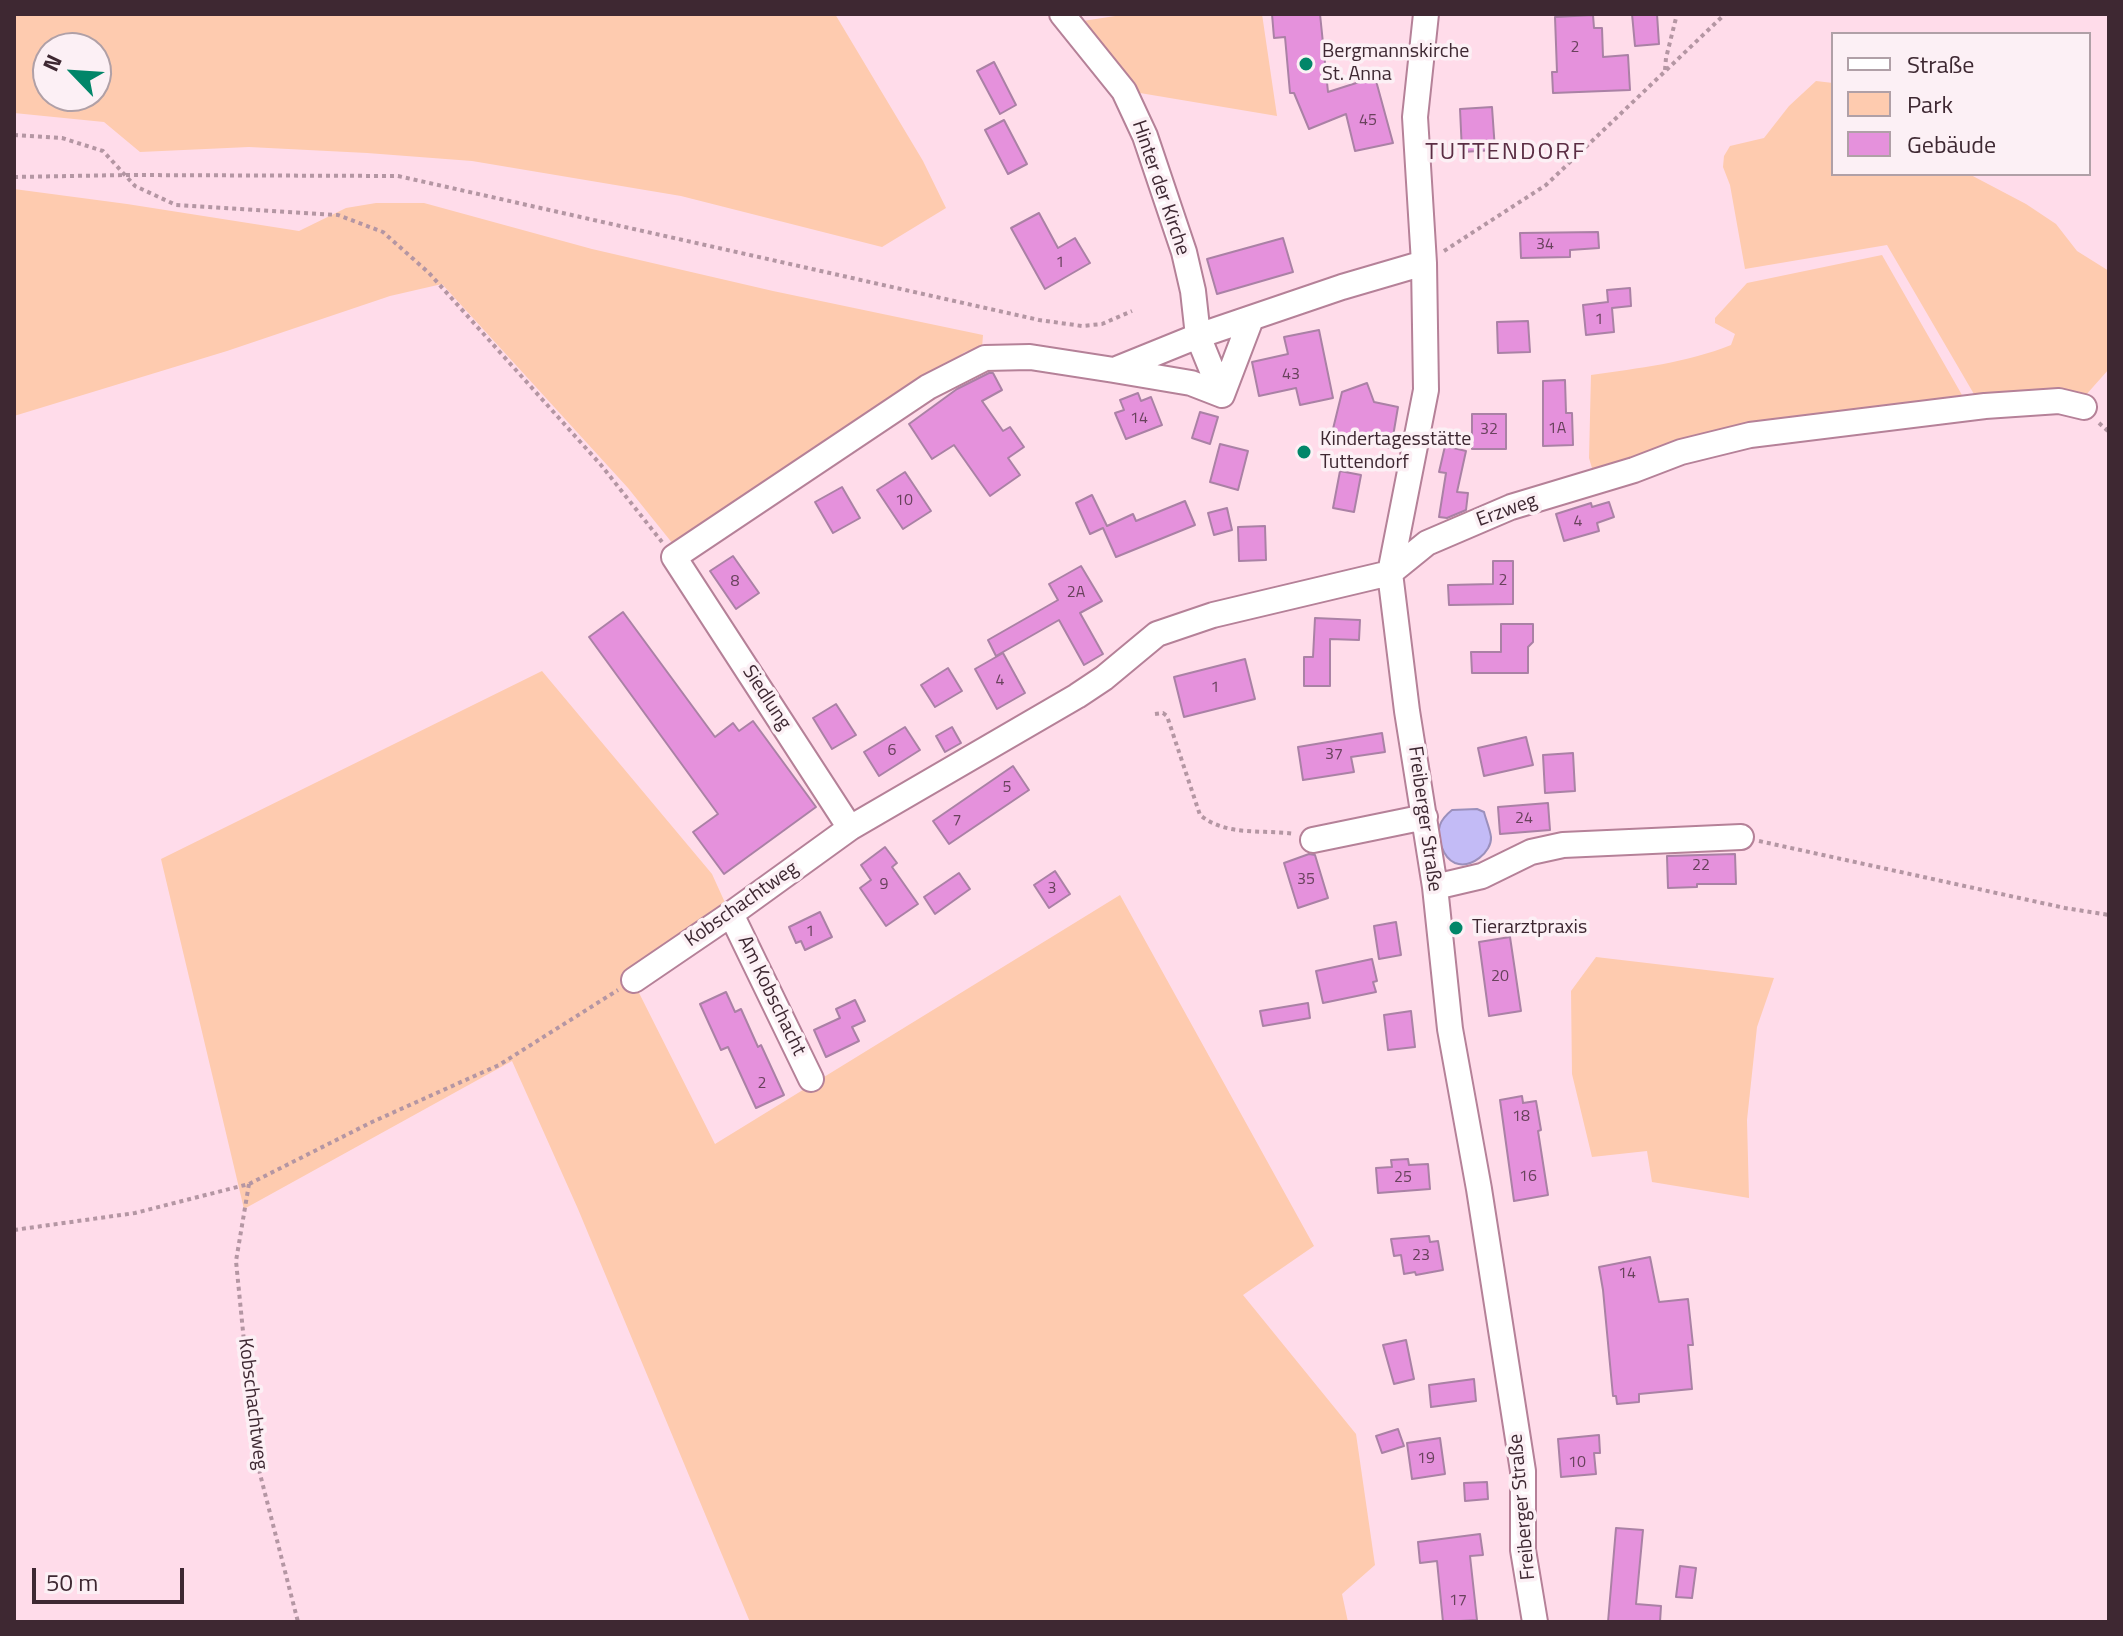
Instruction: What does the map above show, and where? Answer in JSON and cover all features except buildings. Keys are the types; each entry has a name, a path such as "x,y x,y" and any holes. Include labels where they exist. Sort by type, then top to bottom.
{"street":[{"name":"Hinter der Kirche","path":"1062,14 1124,91 1145,136 1184,252 1193,291 1198,336"},
{"name":"Freiberger Straße","path":"1426,14 1415,117 1424,263 1426,390 1390,573 1407,711 1435,887 1450,1029 1479,1189 1523,1471 1523,1550 1535,1622"},
{"path":"1114,370 1198,336 1424,263"},
{"path":"1222,395 1251,319"},
{"path":"1198,336 1222,395"},
{"path":"674,557 928,387 985,358 1030,357 1114,370 1191,383 1222,395"},
{"name":"Erzweg","path":"1390,573 1427,543 1511,507 1634,470 1681,452 1750,435 2032,401 2059,401 2084,407"},
{"name":"Siedlung","path":"674,557 850,828"},
{"path":"850,828 1077,696 1157,634 1213,615 1390,573"},
{"path":"1313,840 1425,817"},
{"name":"Kobschachtweg","path":"634,980 850,828"},
{"path":"1435,887 1482,876 1531,852 1563,845 1741,837"},
{"name":"Am Kobschacht","path":"731,914 811,1079"}],"path":[{"path":"1664,72 1677,14"},
{"path":"1424,263 1546,185 1725,14"},
{"path":"14,135 62,138 103,151 135,186 176,205 338,215 383,232 429,273 470,318 601,465 674,557"},
{"path":"14,177 398,176 1039,320 1082,326 1102,324 1132,311"},
{"path":"1155,714 1167,716 1200,815 1211,824 1244,832 1292,833 1313,840"},
{"path":"1741,837 2109,915"},
{"path":"14,1230 135,1213 249,1184 372,1122 499,1065 634,980"},
{"name":"Kobschachtweg","path":"249,1184 236,1261 249,1392 259,1470 298,1622"}],"green space":[{"path":"14,14 835,14 923,161 946,208 882,247 681,196 472,161 249,147 140,152 104,122 14,113"},
{"path":"1128,14 1262,14 1277,116 1134,92 1083,21"},
{"path":"1816,81 1831,83 1831,176 1973,176 2056,224 2077,251 2109,271 2109,369 2085,396 1978,401 1887,245 1745,269 1730,185 1723,167 1724,156 1730,146 1764,138 1789,106"},
{"path":"14,189 299,231 346,208 376,203 424,203 592,249 983,335 982,348 965,352 673,544 628,488 442,284 390,296 227,351 14,416"},
{"path":"1882,255 1962,395 1961,403 1594,475 1589,458 1591,375 1680,361 1731,345 1735,334 1715,323 1715,318 1747,283"},
{"path":"542,671 712,874 727,907 630,975 715,1144 1120,895 1314,1246 1243,1295 1356,1434 1375,1565 1342,1594 1348,1622 750,1622 578,1209 512,1061 244,1209 161,859"},
{"path":"1596,957 1774,978 1757,1027 1747,1120 1749,1198 1652,1182 1647,1151 1592,1157 1572,1074 1571,991"}],"shaded area":[{"path":"1477,809 1484,812 1490,834 1488,848 1468,864 1455,863 1447,857 1442,847 1439,835 1441,823 1452,810"}],"place":[{"name":"Bergmannskirche St. Anna","path":"1306,64"},
{"name":"Kindertagesstätte Tuttendorf","path":"1304,452"},
{"name":"Tierarztpraxis","path":"1456,928"}],"district":[{"name":"TUTTENDORF","path":"1506,153"}]}
